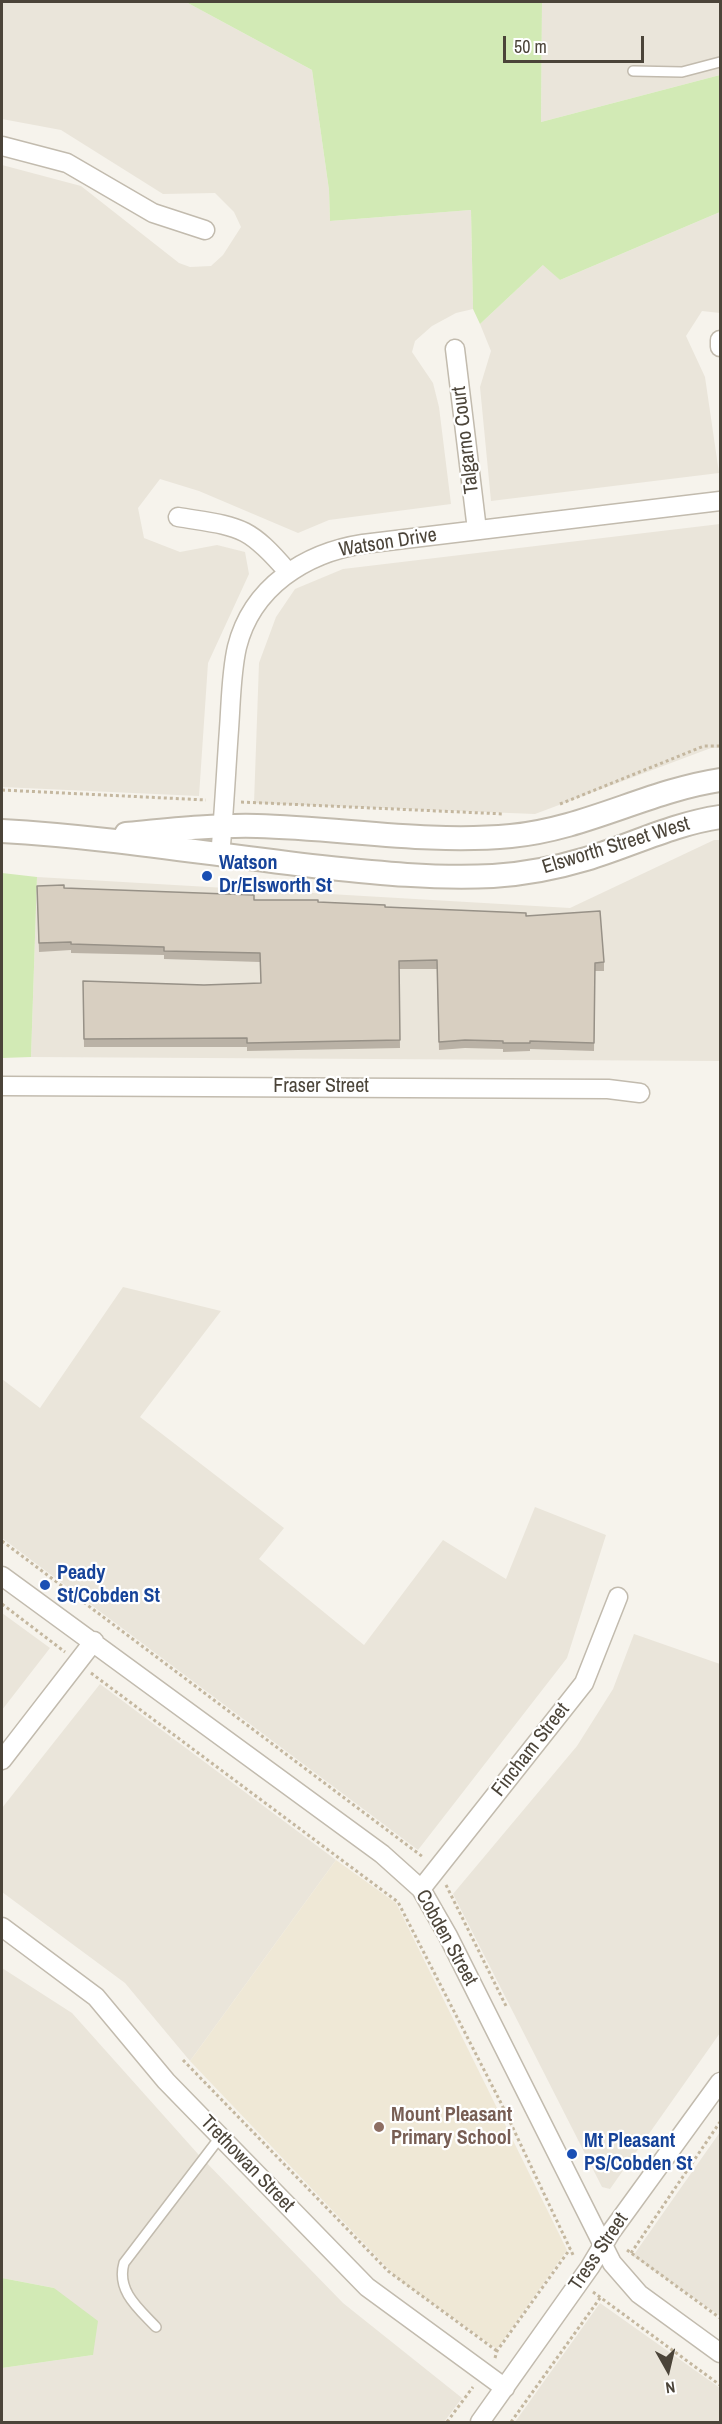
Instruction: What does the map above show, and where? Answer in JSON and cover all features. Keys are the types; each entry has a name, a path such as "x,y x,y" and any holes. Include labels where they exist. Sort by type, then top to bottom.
{"street":[{"path":"2,146 49,156 67,163 153,213 205,230"},
{"name":"Talgarno Court","path":"454,349 477,530"},
{"name":"Watson Drive","path":"220,856 222,826 234,799 232,682 237,646 247,621 262,597 288,572 310,559 351,546 720,501"},
{"path":"178,517 233,527 246,532 263,544 288,572"},
{"name":"Elsworth Street West","path":"82,836 222,826 274,827 444,838 512,836 578,824 670,791 720,780"},
{"name":"Elsworth Street West","path":"2,831 82,836 220,856 415,876 495,876 568,864 664,831 720,818"},
{"name":"Fraser Street","path":"2,1086 608,1089 640,1093"},
{"name":"Cobden Street","path":"2,1576 94,1641 382,1854 421,1889 440,1919 617,2271 639,2294 720,2353"},
{"name":"Fincham Street","path":"421,1889 584,1683 618,1597"},
{"path":"2,1760 94,1641"},
{"name":"Trethowan Street","path":"2,1927 96,1997 166,2081 367,2288 505,2388"},
{"name":"Tress Street","path":"480,2422 584,2277 614,2228 720,2082"}],"lane":[{"path":"633,71 682,72 720,62"},
{"path":"156,2327 127,2294 122,2276 124,2263 221,2136"}],"path":[{"path":"560,804 704,746 720,746"},
{"path":"2,790 234,799 515,815"},
{"path":"2,1541 424,1857 444,1881 506,2007"},
{"path":"2,1604 398,1902 502,2105 592,2292 720,2385"},
{"path":"183,2060 388,2271 497,2351"},
{"path":"632,2253 720,2122"},
{"path":"614,2228 623,2247 720,2318"},
{"path":"447,2422 481,2372 496,2357 497,2351 570,2249"},
{"path":"511,2422 600,2298"}],"shaded area":[{"path":"2,2 186,2 312,70 329,190 330,221 471,210 473,309 456,313 432,326 415,341 412,352 433,383 439,407 451,504 329,520 298,533 199,491 160,479 138,508 144,538 180,552 217,545 245,552 249,574 208,663 199,796 2,787 2,165 81,186 179,263 190,267 211,266 223,255 241,227 234,212 215,193 163,194 61,130 2,119"},
{"path":"542,2 720,2 720,75 541,122"},
{"path":"720,212 720,313 702,311 686,336 705,377 719,473 491,501 480,387 491,351 480,324 544,264 560,280"},
{"path":"720,524 720,748 711,748 535,814 254,803 259,663 276,617 295,589 343,569"},
{"path":"714,840 720,840 720,1061 31,1057 37,877 570,908"},
{"path":"123,1287 221,1311 140,1417 284,1528 259,1559 364,1645 443,1540 506,1579 535,1507 606,1535 567,1658 418,1850 2,1538 2,1379 40,1408"},
{"path":"2,1613 50,1648 2,1710"},
{"path":"634,1634 720,1664 720,2033 610,2189 602,2187 453,1894 577,1746 613,1689"},
{"path":"100,1684 336,1860 190,2061 125,1983 2,1892 2,1808"},
{"name":"Mount Pleasant Primary School","path":"336,1860 396,1903 567,2250 497,2349 397,2278 190,2061"},
{"path":"2,1968 72,2013 198,2154 343,2303 462,2398 444,2422 2,2422 2,2368 93,2355 54,2288 2,2278"},
{"path":"720,2132 720,2316 633,2256"},
{"path":"600,2303 720,2388 720,2422 515,2422"}],"green space":[{"path":"186,2 542,2 541,122 720,75 720,212 560,280 543,265 480,324 473,309 471,210 330,221 329,190 312,70"},
{"path":"2,873 37,877 31,1057 2,1058"},
{"path":"2,2278 54,2288 98,2321 93,2355 2,2368"}],"building":[{"path":"64,885 64,888 254,895 254,900 318,900 318,902 385,905 385,907 526,913 526,916 600,911 604,962 595,963 594,1043 530,1041 530,1043 503,1043 503,1041 465,1040 439,1042 437,960 399,961 400,1040 247,1043 247,1038 84,1039 83,981 204,985 261,983 260,953 164,951 164,947 71,944 71,942 39,943 37,886"}],"place":[{"name":"Watson Dr/Elsworth St","path":"207,876"},
{"name":"Peady St/Cobden St","path":"45,1585"},
{"name":"Mount Pleasant Primary School","path":"379,2127"},
{"name":"Mt Pleasant PS/Cobden St","path":"572,2154"}]}
